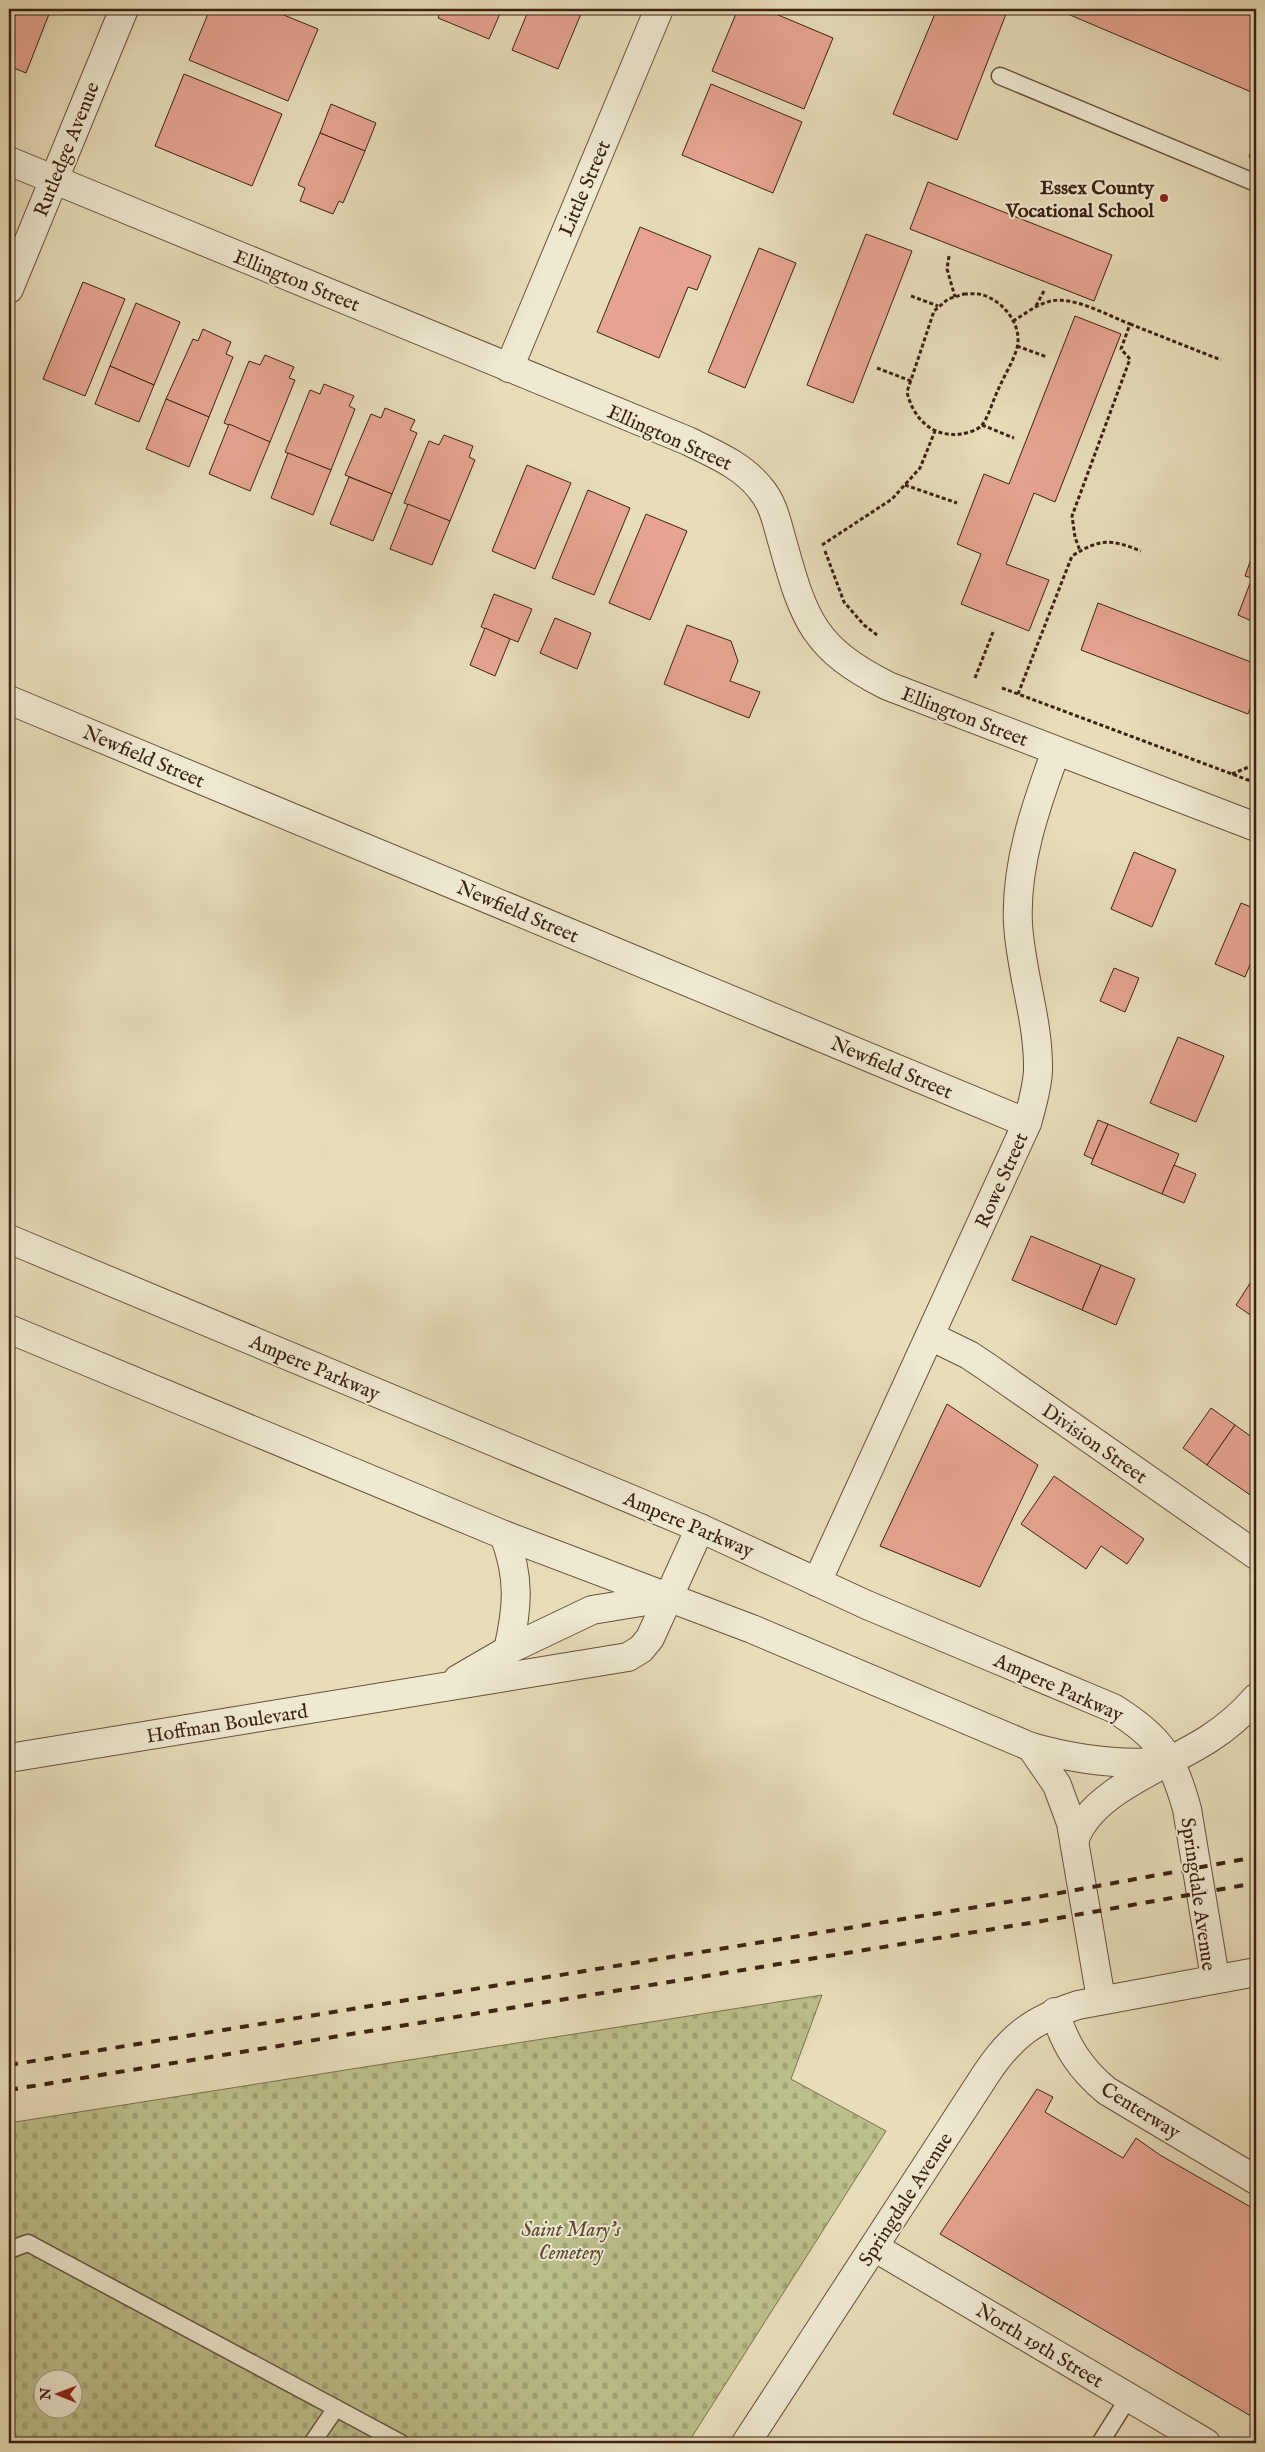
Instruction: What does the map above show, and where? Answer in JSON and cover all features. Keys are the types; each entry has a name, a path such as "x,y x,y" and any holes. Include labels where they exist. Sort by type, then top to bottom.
{"street":[{"name":"Rutledge Avenue","path":"9,290 124,9"},
{"name":"Little Street","path":"509,368 659,9"},
{"name":"Ellington Street","path":"9,161 688,441 744,471 761,488 773,507 796,594 808,620 823,641 864,674 888,686 1256,827"},
{"name":"Newfield Street","path":"9,700 1027,1123"},
{"name":"Rowe Street","path":"817,1582 1027,1123 1038,1072 1037,1042 1020,950 1018,891 1031,825 1056,751"},
{"name":"Ampere Parkway","path":"9,1239 700,1528 817,1582 1113,1708 1144,1728 1158,1742 1170,1761"},
{"path":"9,1329 504,1535 670,1597 1031,1746 1057,1754 1121,1763 1147,1764 1170,1761"},
{"name":"Division Street","path":"930,1336 969,1355 987,1367 1256,1555"},
{"name":"Hoffman Boulevard","path":"9,1758 628,1657 642,1649 650,1638 700,1528"},
{"path":"504,1535 511,1554 517,1591 508,1650"},
{"name":"Hoffman Boulevard","path":"444,1687 508,1650 592,1610 670,1597"},
{"path":"1075,1839 1079,1828 1102,1802 1210,1738 1230,1724 1256,1698"},
{"path":"1031,1746 1057,1785 1075,1839 1101,1999"},
{"name":"Springdale Avenue","path":"746,2443 998,2056 1014,2038 1032,2024 1055,2012 1101,1999 1215,1978 1187,1809 1170,1761"},
{"path":"1215,1978 1256,1972"},
{"name":"Centerway","path":"1055,2012 1069,2049 1092,2079 1106,2091 1256,2180"},
{"name":"North 19th Street","path":"874,2247 1206,2443"}],"lane":[{"path":"1000,76 1256,184"},
{"path":"9,2250 28,2243 401,2443"},
{"path":"1100,2443 1129,2398"},
{"path":"312,2443 336,2408"}],"path":[{"path":"949,256 947,269 955,297"},
{"path":"1036,307 1045,289"},
{"path":"964,294 981,294 997,301 1010,313 1016,329 1017,346 982,425 968,433 952,435 936,431 924,425 910,404 908,392 934,311 955,297 964,294"},
{"path":"910,296 939,307"},
{"path":"1013,321 1036,307 1052,301 1071,301 1221,360"},
{"path":"1080,551 1075,537 1072,516 1130,359 1121,349 1130,324"},
{"path":"1017,346 1047,357"},
{"path":"877,368 911,381"},
{"path":"982,425 1014,438"},
{"path":"884,640 864,625 844,602 833,568 822,544 847,530 884,504 905,485 920,468 936,431"},
{"path":"905,485 957,503"},
{"path":"1018,694 1072,556 1103,541 1141,551"},
{"path":"974,678 993,632"},
{"path":"966,675 983,681"},
{"path":"1001,688 1256,783"},
{"path":"1232,774 1256,764"}],"green space":[{"name":"Saint Mary's Cemetery","path":"822,1995 791,2079 886,2131 688,2443 9,2443 9,2123"}],"building":[{"path":"9,9 51,9 26,73 9,66"},
{"path":"210,9 269,9 318,29 288,101 189,60"},
{"path":"442,9 502,9 489,39 438,18"},
{"path":"529,9 583,9 558,69 512,50"},
{"path":"738,9 764,9 833,38 804,109 712,71"},
{"path":"937,9 1008,9 957,140 893,114"},
{"path":"1056,9 1256,9 1256,94"},
{"path":"184,74 282,114 252,186 155,146"},
{"path":"711,84 802,122 773,193 682,155"},
{"path":"331,104 376,123 365,151 320,133"},
{"path":"320,133 365,151 343,203 339,201 333,214 300,201 305,188 298,185"},
{"path":"1256,140 1256,160 1249,157"},
{"path":"928,182 1112,255 1094,301 910,229"},
{"path":"640,227 711,256 697,290 688,287 659,358 597,332"},
{"path":"866,234 912,251 853,403 807,385"},
{"path":"759,248 796,263 745,388 708,372"},
{"path":"83,282 125,299 85,396 43,379"},
{"path":"136,303 180,322 154,385 110,366"},
{"path":"1075,316 1121,334 1055,502 1034,493 1006,564 1049,580 1029,631 961,604 981,554 957,544 984,474 1009,484"},
{"path":"203,329 231,342 226,354 233,357 209,417 166,399 193,339 198,341"},
{"path":"265,355 294,367 289,378 295,380 270,442 224,423 249,361 260,365"},
{"path":"110,366 154,385 139,422 95,404"},
{"path":"324,384 354,396 349,406 355,409 331,470 285,452 310,390 320,394"},
{"path":"166,399 209,417 189,467 146,449"},
{"path":"385,408 415,420 410,430 417,433 392,494 345,475 371,414 381,418"},
{"path":"229,424 270,442 250,491 209,474"},
{"path":"444,435 473,446 469,457 475,460 450,521 404,503 429,441 439,445"},
{"path":"288,453 331,470 313,515 271,498"},
{"path":"527,465 571,483 535,569 492,551"},
{"path":"349,477 392,494 373,541 330,524"},
{"path":"588,490 630,508 594,595 552,578"},
{"path":"408,504 450,521 432,565 390,549"},
{"path":"646,514 687,531 650,620 609,603"},
{"path":"1256,545 1256,623 1238,615 1252,578 1245,576"},
{"path":"494,594 532,609 518,642 481,627"},
{"path":"1098,603 1256,664 1256,693 1248,714 1081,650"},
{"path":"555,618 591,633 577,669 540,653"},
{"path":"687,625 731,641 738,661 730,681 760,692 749,718 664,684"},
{"path":"485,628 510,639 495,676 470,665"},
{"path":"1134,852 1176,870 1152,927 1111,909"},
{"path":"1241,903 1256,909 1256,950 1245,977 1215,964"},
{"path":"1114,968 1139,978 1125,1012 1100,1001"},
{"path":"1178,1037 1224,1056 1196,1122 1150,1103"},
{"path":"1098,1120 1108,1124 1093,1159 1084,1155"},
{"path":"1108,1124 1179,1154 1162,1194 1091,1164"},
{"path":"1174,1165 1196,1174 1184,1203 1162,1194"},
{"path":"1031,1236 1101,1265 1082,1310 1012,1280"},
{"path":"1101,1265 1135,1279 1116,1325 1082,1310"},
{"path":"1256,1274 1256,1319 1236,1305"},
{"path":"947,1404 1038,1465 980,1587 880,1546"},
{"path":"1211,1408 1235,1425 1207,1465 1183,1448"},
{"path":"1235,1425 1256,1440 1256,1499 1207,1465"},
{"path":"1054,1476 1144,1539 1127,1564 1101,1546 1086,1569 1021,1524"},
{"path":"1037,2089 1053,2097 1045,2112 1123,2158 1136,2138 1160,2155 1256,2210 1256,2419 940,2234"}],"railway":[{"path":"9,2065 1032,1898 1256,1857"},
{"path":"9,2090 1036,1922 1256,1883"}],"place":[{"name":"Essex County Vocational School","path":"1164,198"}]}
